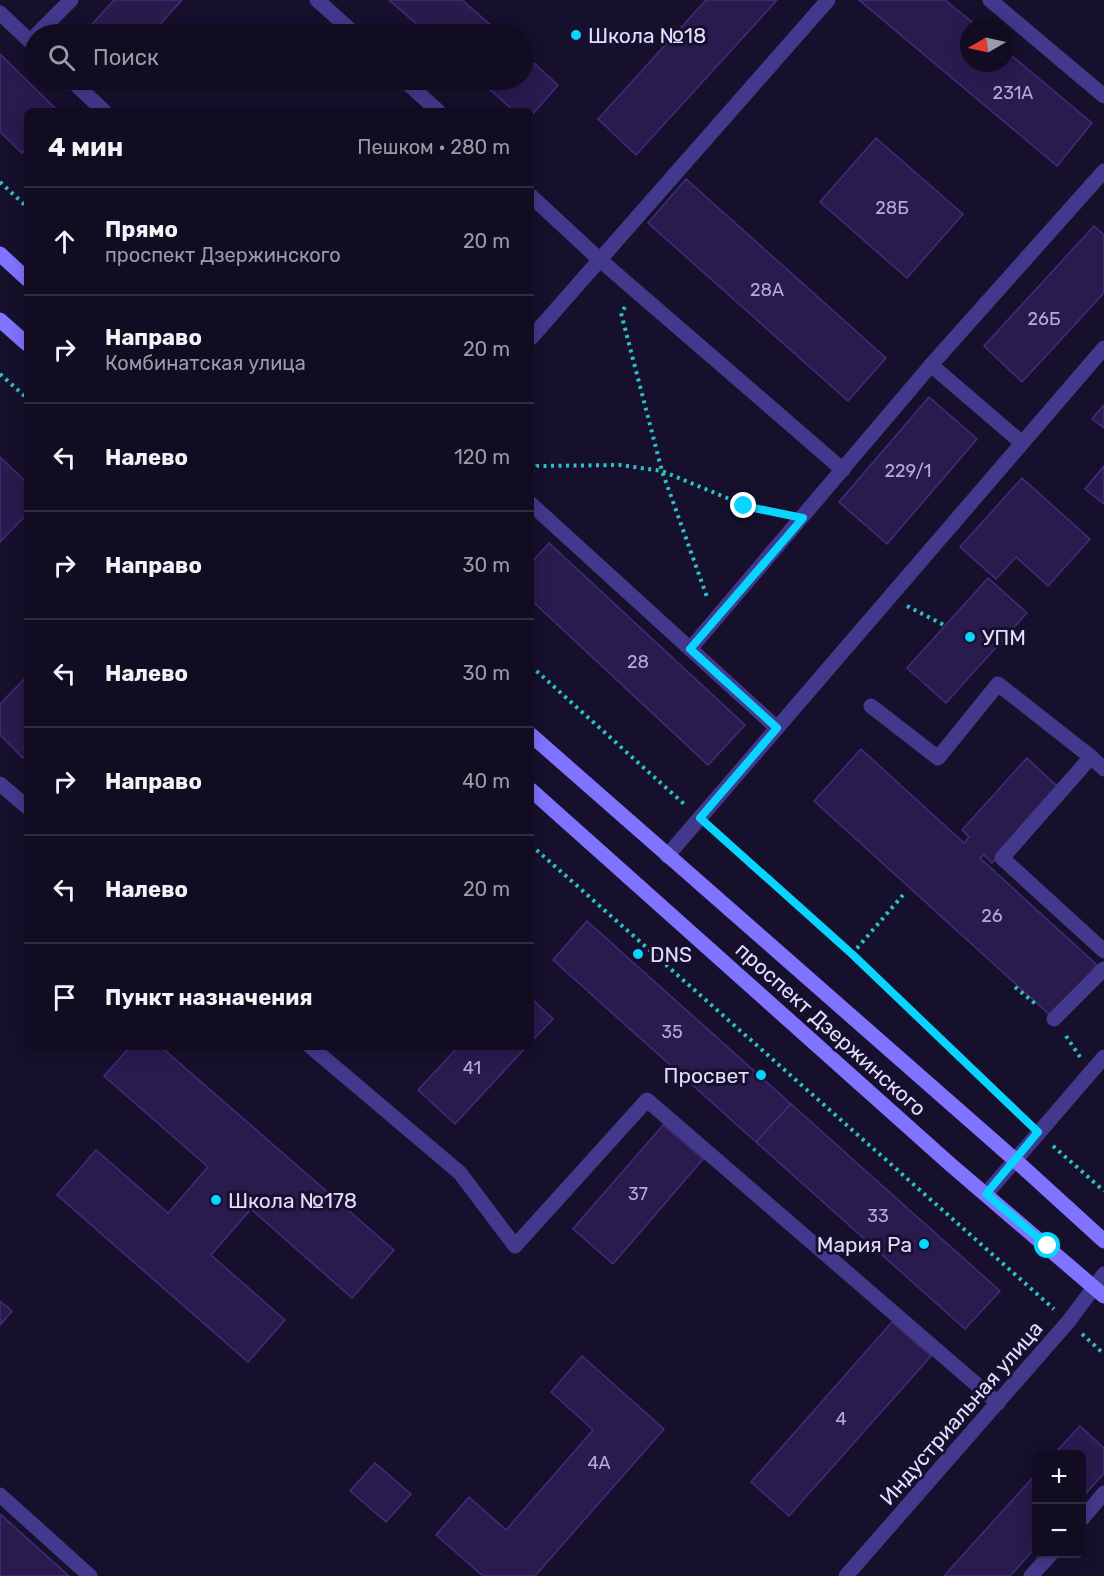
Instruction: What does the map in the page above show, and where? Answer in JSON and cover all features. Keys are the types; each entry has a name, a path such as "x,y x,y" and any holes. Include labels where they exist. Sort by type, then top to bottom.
{"main road":[{"path":"0,254 24,276"},
{"path":"0,320 24,341"},
{"name":"проспект Дзержинского","path":"534,738 1014,1159 1104,1241"},
{"name":"проспект Дзержинского","path":"534,793 1099,1292"}],"street":[{"path":"48,24 71,0"},
{"path":"317,0 344,24"},
{"path":"534,335 828,0"},
{"path":"990,0 1104,96"},
{"path":"0,13 24,31"},
{"path":"82,90 101,108"},
{"path":"415,90 435,108"},
{"path":"690,649 931,365 1104,171"},
{"path":"534,199 599,259 843,470"},
{"path":"667,856 1104,348"},
{"path":"931,365 1022,443"},
{"path":"534,507 777,728"},
{"path":"871,706 938,758 998,684 1104,769"},
{"path":"1091,757 1002,858 1104,951"},
{"path":"0,784 24,804"},
{"path":"1054,1019 1104,969"},
{"path":"315,1050 460,1173 515,1246 647,1100 998,1403"},
{"path":"986,1194 1104,1057"},
{"name":"Индустриальная улица","path":"846,1576 1068,1322 1099,1292 1104,1275"},
{"path":"1086,1514 1104,1493"},
{"path":"0,1495 90,1576"},
{"path":"1031,1576 1047,1558"}],"path":[{"path":"0,182 24,204"},
{"path":"636,291 621,313 662,471 715,621"},
{"path":"0,374 24,395"},
{"path":"534,469 537,466 620,465 662,471 744,506 803,518"},
{"path":"890,597 944,625"},
{"path":"534,669 852,954 1038,1132 1104,1191"},
{"path":"534,848 1104,1353"},
{"path":"852,954 903,895"}],"building":[{"path":"114,0 182,0 160,24 92,24"},
{"path":"389,0 462,0 490,24 417,24"},
{"path":"706,0 777,0 636,155 598,119"},
{"path":"859,0 945,0 967,18 960,18 960,72 1014,72 1014,58 1092,123 1057,166"},
{"path":"0,54 24,78 24,90 37,90 55,108 24,108 24,151 22,153 0,132"},
{"path":"534,63 558,85 534,113 534,108 511,108 490,90 534,90"},
{"path":"876,138 963,214 907,278 820,202"},
{"path":"686,179 886,358 848,401 648,223"},
{"path":"1094,226 1104,235 1104,293 1022,382 984,346"},
{"path":"929,397 977,439 887,544 839,502"},
{"path":"1104,405 1104,428 1092,419"},
{"path":"0,457 24,480 24,517 0,542"},
{"path":"1104,466 1104,504 1085,489"},
{"path":"1022,478 1090,539 1048,586 1016,557 996,579 960,547"},
{"path":"549,543 745,725 708,765 534,603 534,560"},
{"name":"УПМ","path":"988,578 1027,613 946,703 907,668"},
{"path":"24,679 23,758 0,735 0,704"},
{"path":"861,749 964,843 969,837 962,830 1027,758 1059,788 992,863 984,855 980,858 1097,965 1051,1016 814,801"},
{"path":"587,921 791,1104 756,1142 553,960"},
{"path":"534,1001 553,1019 534,1039"},
{"path":"127,1050 164,1050 394,1250 352,1298 251,1209 211,1255 285,1320 248,1362 57,1195 96,1150 168,1213 208,1167 104,1076"},
{"path":"455,1050 523,1050 455,1124 418,1090"},
{"path":"791,1104 1000,1291 965,1329 756,1142"},
{"path":"663,1125 703,1159 613,1264 573,1229"},
{"path":"0,1301 12,1311 0,1325"},
{"path":"892,1322 931,1356 789,1516 751,1482"},
{"path":"582,1356 664,1429 535,1576 483,1576 436,1535 469,1497 506,1530 593,1430 551,1392"},
{"path":"1080,1426 1104,1448 1104,1473 1086,1493 1086,1450 1058,1450"},
{"path":"375,1463 411,1494 386,1522 350,1491"},
{"path":"1032,1478 1032,1551 1010,1576 944,1576"},
{"path":"0,1514 69,1576 0,1576"}],"place":[{"name":"Школа №18","path":"576,35"},
{"name":"УПМ","path":"970,637"},
{"name":"DNS","path":"638,954"},
{"name":"Просвет","path":"761,1075"},
{"name":"Школа №178","path":"216,1200"},
{"name":"Мария Ра","path":"924,1244"}],"route":[{"path":"744,506 803,518 690,649 777,728 700,818 852,954 1038,1132 986,1194 1048,1246"}]}
